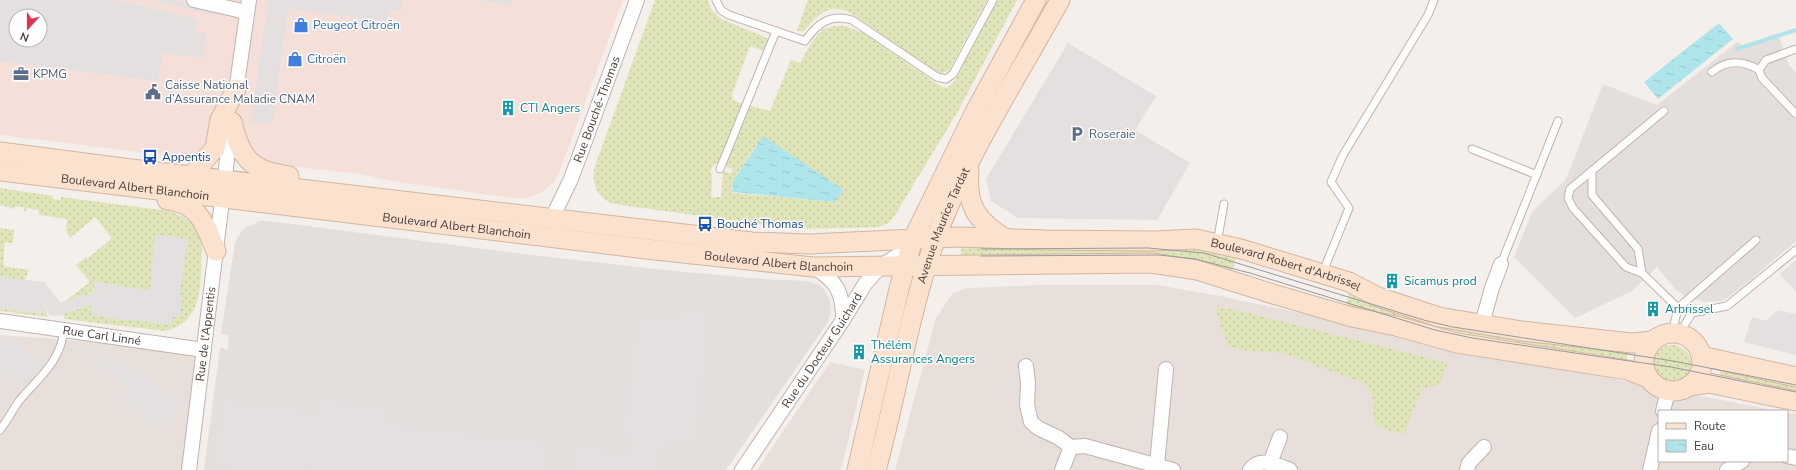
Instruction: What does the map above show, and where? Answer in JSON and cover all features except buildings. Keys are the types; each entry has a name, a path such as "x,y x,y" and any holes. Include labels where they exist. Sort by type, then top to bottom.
{"street":[{"path":"194,0 248,6"},
{"name":"Rue Bouché-Thomas","path":"555,218 556,210 571,179 637,0"},
{"name":"Avenue Maurice Tardat","path":"876,470 906,347 915,266 913,239 970,123 1036,0"},
{"name":"Avenue Maurice Tardat","path":"857,470 915,266 937,238 950,204 981,140 1060,0"},
{"name":"Rue de l'Appentis","path":"189,470 236,89 248,6"},
{"path":"191,176 215,148 220,120 236,89"},
{"path":"232,122 236,139 248,161 256,168 272,174 331,182 349,194"},
{"name":"Boulevard Albert Blanchoin","path":"0,152 191,176 224,189 504,232 813,267 915,266"},
{"path":"970,164 968,191 973,208 977,216 988,227 1006,239"},
{"name":"Boulevard Albert Blanchoin","path":"0,171 100,184 349,194 752,242 809,244 913,239"},
{"path":"100,184 107,195 173,201 192,208 203,221 216,251"},
{"path":"504,232 518,227 540,226 555,218 558,230 570,239"},
{"name":"Boulevard Robert d'Arbrissel","path":"913,239 958,237 1006,239 1196,239 1254,253 1349,282 1378,297 1439,317 1522,331 1624,342 1652,341"},
{"name":"Rue du Docteur Guichard","path":"742,470 844,320 865,284 881,266 897,256 913,239"},
{"path":"915,266 1167,264 1197,270 1352,317 1396,326 1457,343 1628,370 1648,378 1654,384 1668,390 1679,390 1689,386 1709,383 1796,401"},
{"path":"1482,324 1492,288 1502,264"},
{"path":"813,267 826,276 839,289 844,320"},
{"name":"Rue Carl Linné","path":"0,321 204,350"},
{"path":"1648,378 1645,370 1644,359 1647,348 1652,341 1664,334 1675,333 1693,341 1701,356 1700,372 1689,386"},
{"path":"1701,356 1796,378"},
{"path":"1026,366 1028,383 1027,405 1031,422 1038,428 1059,438 1071,447 1085,446 1113,453 1151,466 1173,470"},
{"path":"1151,466 1166,369"},
{"path":"1663,410 1668,390"},
{"path":"1650,470 1658,435"},
{"path":"1270,463 1280,437"},
{"path":"1062,470 1071,447"},
{"path":"1467,470 1469,463 1484,447"},
{"path":"1727,470 1740,462"},
{"path":"1250,470 1259,463 1270,463 1290,470"}],"lane":[{"path":"716,0 718,5 725,13 805,41 821,22 833,18 846,18 858,23 937,77 946,79 953,74 993,0"},
{"path":"1322,274 1348,208 1331,182 1343,155 1428,15 1434,0"},
{"path":"720,169 776,31"},
{"path":"1759,70 1766,60 1796,49"},
{"path":"1712,72 1719,66 1745,63 1759,70 1762,78 1796,114"},
{"path":"1664,112 1570,189 1568,194 1573,208 1626,266 1642,273 1678,308"},
{"path":"1502,264 1558,121"},
{"path":"1472,149 1537,175"},
{"path":"1592,171 1592,195 1638,249 1642,273"},
{"path":"1217,244 1224,204"},
{"path":"1675,333 1678,308 1756,240"},
{"path":"1675,333 1692,313 1727,306 1796,250"},
{"path":"0,430 19,402 54,361 62,346 64,329"}],"shaded area":[{"path":"0,0 623,0 559,173 555,180 543,192 528,198 519,199 398,182 360,174 172,156 0,135"},
{"path":"0,0 116,0 198,19 195,32 206,34 203,58 163,53 158,81 0,61"},
{"path":"152,0 171,0 213,10 212,15"},
{"path":"268,0 402,0 401,11 389,9 387,22 288,8 272,124 251,122"},
{"path":"480,0 512,0 511,6"},
{"path":"1778,33 1789,65 1796,73 1796,241 1743,286 1722,301 1704,302 1685,296 1675,289 1657,267 1632,291 1575,318 1514,257 1532,212 1566,179 1603,84 1657,105 1737,42 1743,46"},
{"name":"Roseraie","path":"1068,43 1156,96 1135,130 1190,163 1157,220 1018,218 991,201 986,179"},
{"path":"260,221 664,270 762,279 808,281 819,285 824,289 830,300 831,311 828,322 726,470 204,470 220,348 228,349 229,335 221,334 235,243 245,228"},
{"path":"155,234 188,239 180,294 182,295 180,317 173,317 172,325 92,316 92,306 89,305 64,314 63,316 49,315 44,303 45,314 0,308 0,277 44,282 61,303 69,298 68,303 73,298 93,293 95,282 150,291"},
{"path":"1796,260 1796,292 1780,274"},
{"path":"1044,285 1158,285 1225,297 1634,383 1773,410 1658,410 1658,462 1788,462 1788,413 1796,414 1796,470 895,470 936,318 952,294 966,288"},
{"path":"678,308 711,312 695,444 670,442 658,451 656,470 569,470 572,446 633,453 633,438 622,436 636,317 676,322"},
{"path":"1778,310 1796,314 1796,355 1744,342 1752,317 1766,321"},
{"path":"0,335 199,349 185,470 0,470"},
{"path":"12,337 43,364 21,389 0,370 0,342 6,344"},
{"path":"104,353 114,361 127,362 181,405 175,413 172,426 165,434 121,397 128,389 97,362"},
{"path":"830,362 865,370 841,470 757,470"},
{"path":"319,399 385,407 383,423 549,443 545,470 233,470 212,467 221,400 318,412"}],"green space":[{"path":"655,0 708,0 711,9 721,19 767,38 768,41 765,51 750,46 732,94 733,100 742,104 719,162 712,167 710,172 712,176 711,197 721,197 723,172 731,173 733,169 727,167 725,162 748,105 770,111 791,60 800,63 813,40 823,29 834,26 845,26 863,33 942,87 947,88 954,82 998,0 1017,0 957,113 892,220 887,224 878,227 807,229 766,225 614,204 603,198 596,189 594,178 595,166","holes":["758,143 835,202 733,193 731,188 737,174"]},
{"path":"808,0 987,0 951,67 948,71 941,73 934,71 854,15 846,11 832,9 826,11 814,20 803,32 797,30"},
{"path":"0,188 53,196 53,199 61,200 61,197 169,211 182,216 194,225 198,231 202,247 198,298 188,319 178,326 165,331 64,319 64,314 89,305 92,306 92,316 150,291 95,282 93,293 73,298 67,304 69,298 90,282 76,265 86,257 87,259 112,238 95,217 70,238 66,231 67,219 39,215 39,210 26,208 26,212 24,211 24,207 15,206 15,209 0,205"},
{"path":"0,228 14,230 13,243 5,242 3,266 29,270 25,280 0,277"},
{"path":"1125,245 1183,247 1236,259 1232,271 961,260 961,247"},
{"path":"1349,294 1436,320 1628,351 1626,363 1482,342 1345,306"},
{"path":"43,301 48,317 0,311 0,308 45,314"},
{"path":"1215,306 1448,363 1439,385 1422,388 1404,434 1381,428 1373,421 1374,400 1366,384 1282,353 1228,347"},
{"path":"1668,345 1676,345 1683,348 1688,353 1691,364 1688,375 1683,380 1676,383 1668,383 1661,380 1656,375 1653,368 1653,360 1656,353 1661,348"},
{"path":"1721,368 1796,384 1796,394 1719,377"}],"water":[{"path":"1719,23 1733,39 1658,99 1644,82"},
{"path":"763,136 844,190 835,202 732,192 733,181"}],"waterway":[{"path":"1737,49 1796,30"}],"tram line":[{"path":"981,249 1148,248 1204,253 1427,321 1453,327 1673,361 1796,385"},
{"path":"981,256 1159,255 1195,259 1250,273 1435,330 1472,338 1671,367 1796,392"}],"place":[{"name":"Peugeot Citroën","path":"301,25"},
{"name":"Citroën","path":"295,59"},
{"name":"KPMG","path":"21,74"},
{"name":"Caisse National d’Assurance Maladie CNAM","path":"153,92"},
{"name":"CTI Angers","path":"508,108"},
{"name":"Roseraie","path":"1077,134"},
{"name":"Appentis","path":"150,157"},
{"name":"Bouché Thomas","path":"705,224"},
{"name":"Sicamus prod","path":"1392,281"},
{"name":"Arbrissel","path":"1653,309"},
{"name":"Thélém Assurances Angers","path":"859,352"}]}
